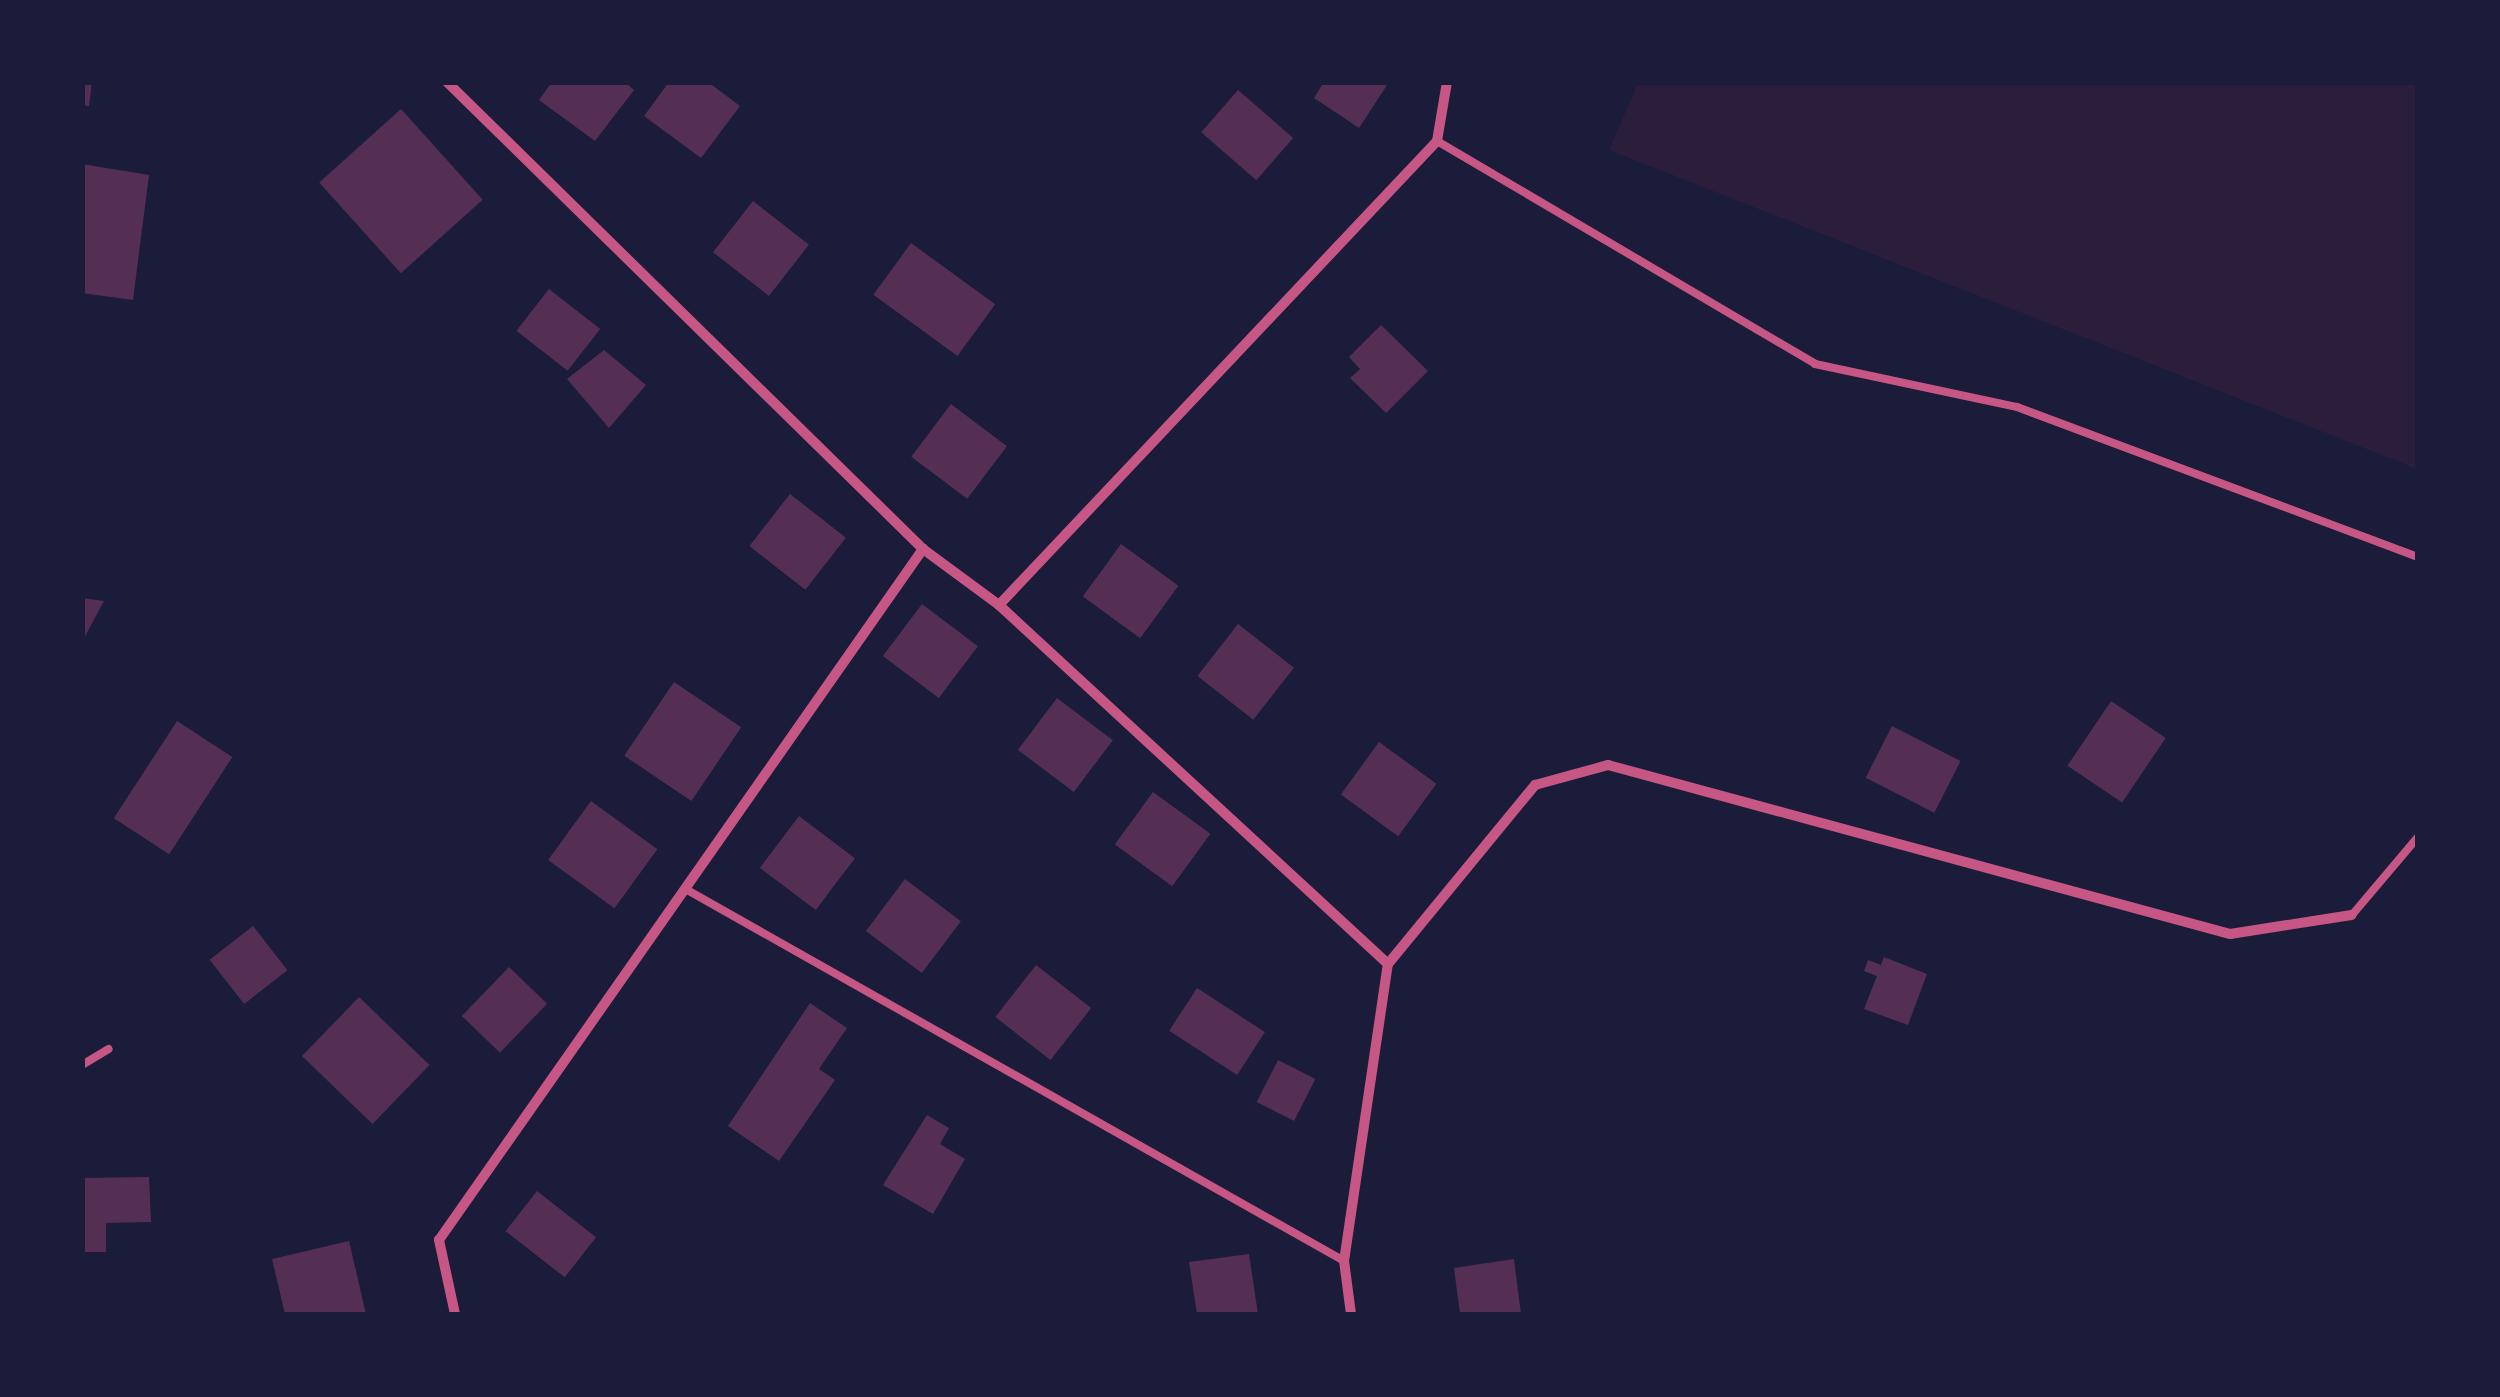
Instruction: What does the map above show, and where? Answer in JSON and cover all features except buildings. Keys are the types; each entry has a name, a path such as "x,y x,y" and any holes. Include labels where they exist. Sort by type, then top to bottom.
{"street":[{"path":"448,82 922,549 1000,606 1388,964"},
{"path":"1000,606 1436,141 1446,82"},
{"path":"456,1314 438,1240 688,892 922,549"},
{"path":"1351,1314 1344,1261 1388,964 1536,786 1608,765 2230,934 2352,915"}],"lane":[{"path":"1436,141 1815,364 2017,407 2418,557"},
{"path":"2352,915 2418,837"},
{"path":"688,892 1344,1261"},
{"path":"82,1064 110,1049"}],"shaded area":[{"path":"1638,83 2417,83 2417,469 1609,150"}]}
